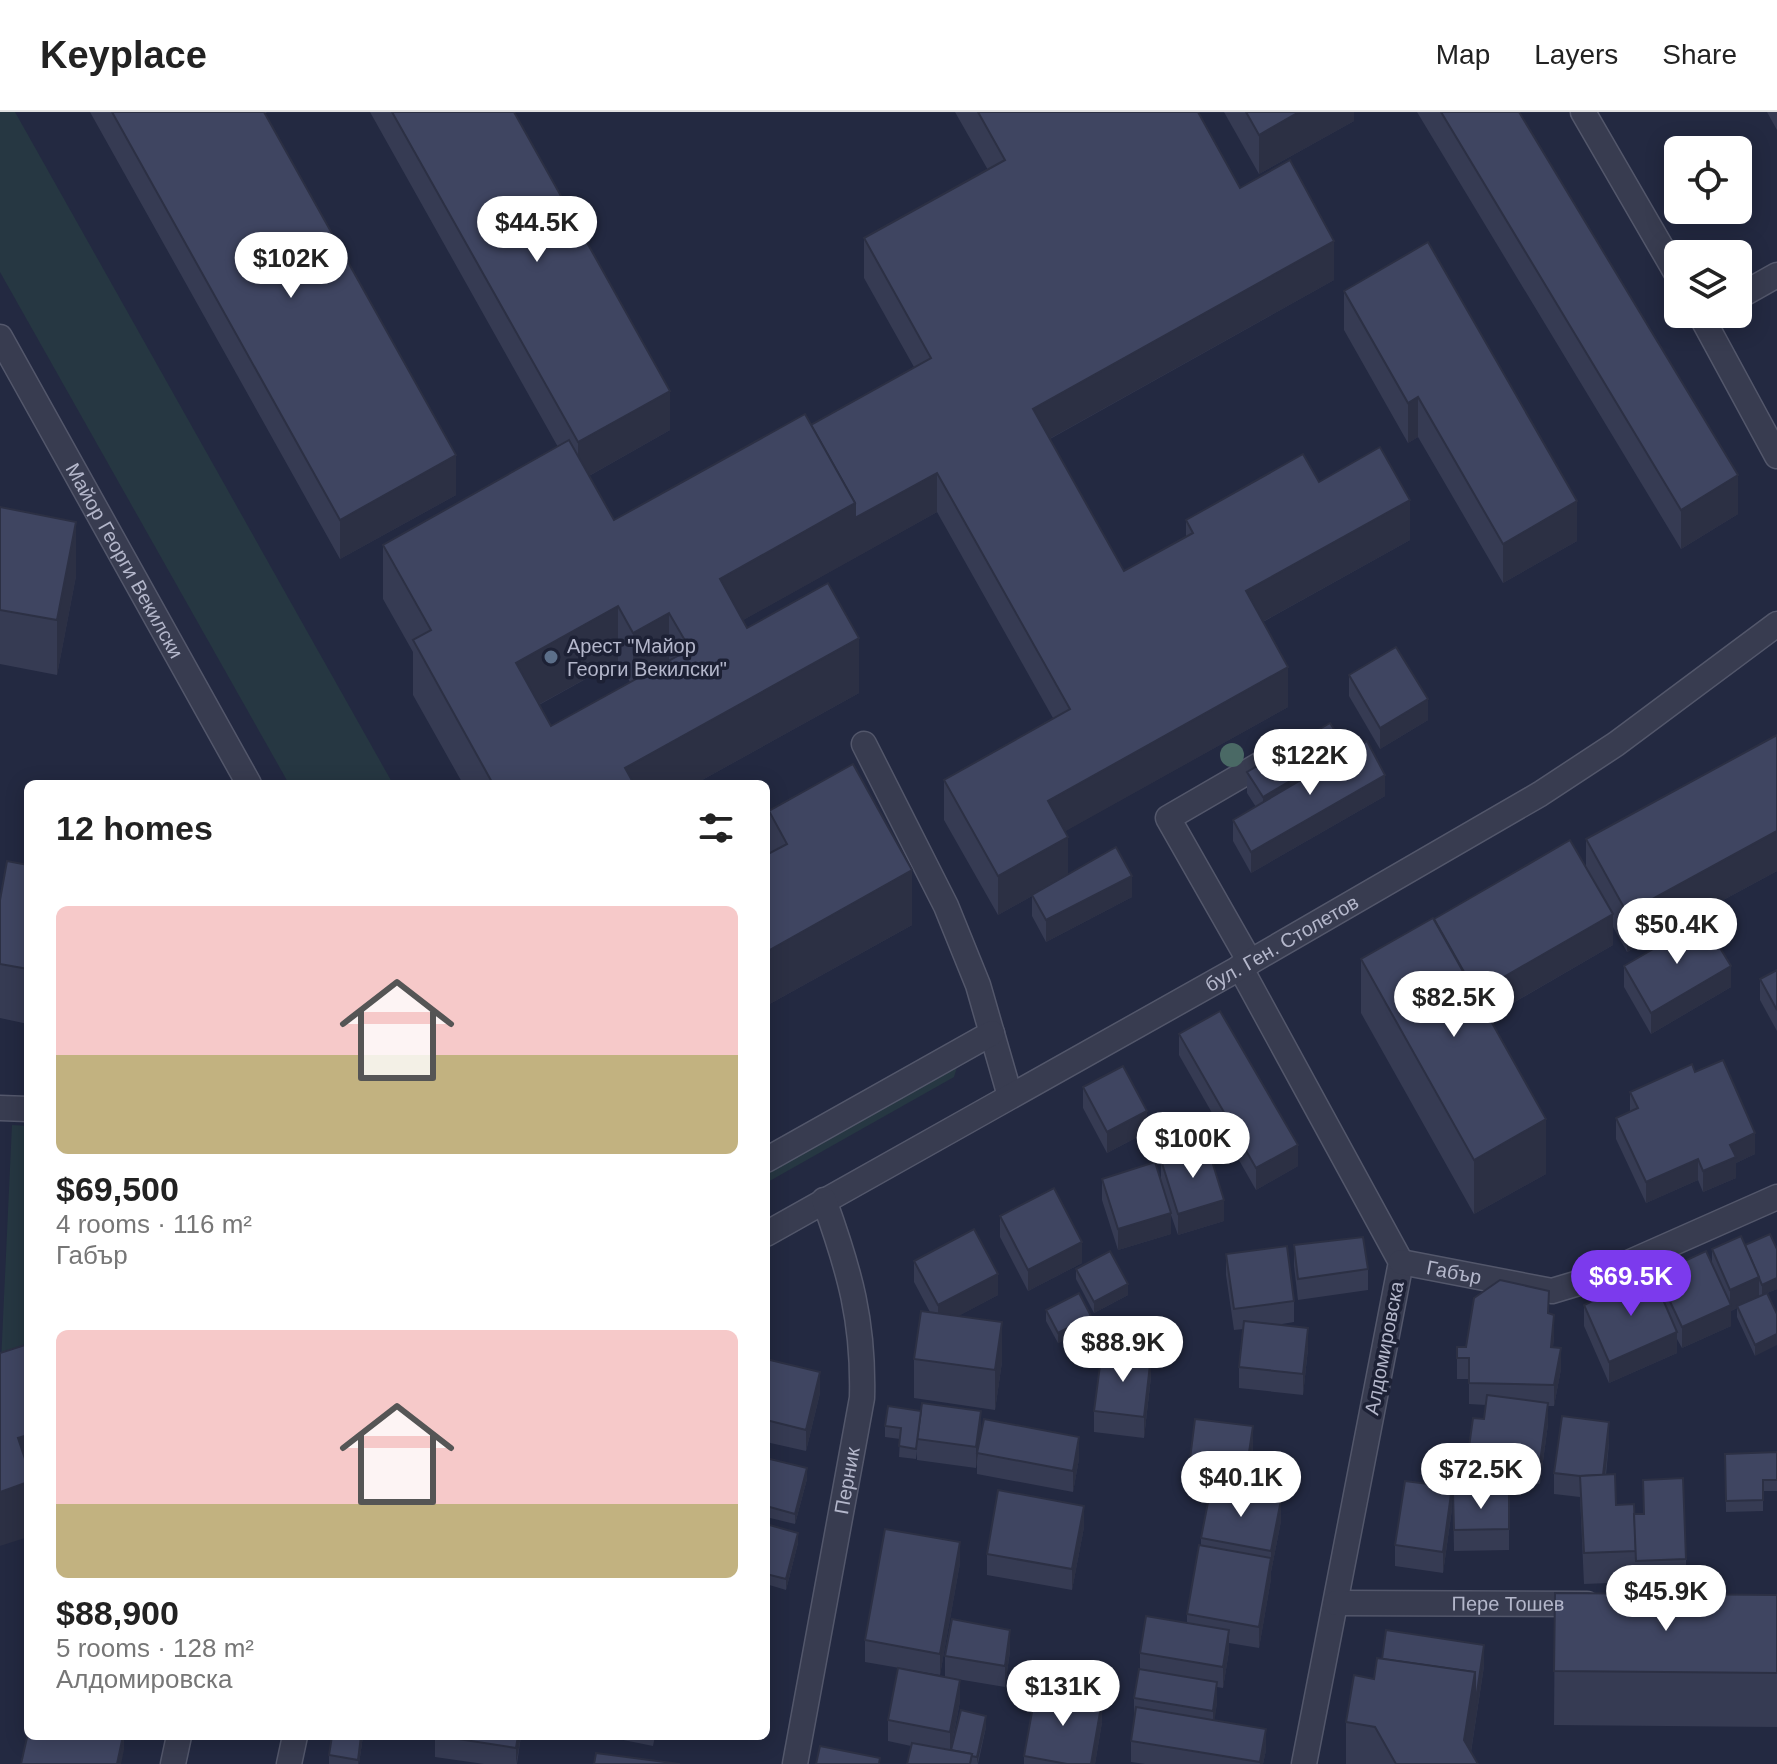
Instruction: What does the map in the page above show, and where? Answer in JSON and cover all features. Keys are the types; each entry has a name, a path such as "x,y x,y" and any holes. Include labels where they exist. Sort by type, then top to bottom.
{"street":[{"path":"1583,112 1664,252"},
{"path":"1752,289 1777,275"},
{"path":"1710,328 1777,456"},
{"name":"Майор Георги Векилски","path":"0,337 247,780"},
{"name":"бул. Ген. Столетов","path":"770,1232 1540,794 1773,636"},
{"path":"864,744 946,906 978,985 1010,1096"},
{"name":"Алдомировска","path":"1290,747 1168,818 1401,1262 1304,1764"},
{"path":"770,1158 992,1033"},
{"path":"0,1108 24,1109"},
{"name":"Габър","path":"1401,1262 1552,1291 1592,1279 1777,1197"},
{"name":"Перник","path":"795,1764 862,1398 863,1347 855,1298 824,1200"},
{"name":"Пере Тошев","path":"1336,1603 1618,1604"},
{"path":"173,1764 178,1740"},
{"path":"289,1764 294,1740"}],"shaded area":[{"path":"0,112 15,112 391,780 287,780 0,272"},
{"path":"957,1067 954,1077 770,1181 770,1171"},
{"path":"12,1125 24,1126 24,1376 0,1384"}],"building":[{"path":"112,112 264,112 456,455 340,520"},
{"path":"392,112 514,112 670,391 578,442"},
{"path":"978,112 1198,112 1240,188 1290,160 1334,241 1033,409 1124,571 1193,533 1186,520 1303,454 1319,482 1380,447 1410,500 1246,591 1288,667 1048,801 1068,837 998,876 944,780 1070,709 937,473 855,518 855,503 811,425 931,358 864,238 1005,160"},
{"path":"1246,112 1299,112 1259,135"},
{"path":"1441,112 1519,112 1738,475 1681,510"},
{"path":"1428,242 1577,501 1503,544 1418,397 1408,403 1344,291"},
{"path":"805,414 855,503 720,579 747,628 828,583 859,638 625,768 632,780 491,780 413,640 431,630 383,545 569,440 614,520","holes":["618,606 633,633 669,613 690,649 551,726 516,663"]},
{"path":"0,507 76,522 57,620 0,610"},
{"path":"1396,647 1428,699 1380,728 1349,675"},
{"path":"1330,723 1346,748 1263,797 1247,772"},
{"path":"1777,735 1777,831 1627,913 1586,839"},
{"path":"1367,741 1385,775 1251,852 1233,820"},
{"path":"853,764 912,870 770,950 770,853 787,844 770,810"},
{"path":"1570,840 1613,914 1476,993 1434,919"},
{"path":"1116,847 1132,876 1046,920 1032,895"},
{"path":"7,861 24,864 24,968 0,964 0,900"},
{"path":"1433,918 1546,1119 1474,1160 1361,959"},
{"path":"1703,920 1731,966 1651,1013 1624,966"},
{"path":"1777,970 1777,1010 1760,979"},
{"path":"1220,1011 1298,1145 1256,1168 1179,1034"},
{"path":"1723,1060 1755,1133 1730,1145 1736,1157 1703,1171 1698,1159 1646,1182 1616,1118 1638,1108 1630,1092 1692,1064 1695,1072"},
{"path":"1123,1066 1147,1111 1107,1132 1083,1087"},
{"path":"1207,1145 1224,1200 1178,1214 1161,1160"},
{"path":"1155,1162 1171,1213 1118,1229 1102,1179"},
{"path":"1054,1188 1082,1242 1028,1270 1000,1216"},
{"path":"974,1229 998,1274 938,1305 914,1261"},
{"path":"1770,1234 1777,1249 1777,1278 1762,1285 1745,1245"},
{"path":"1741,1236 1759,1277 1730,1290 1712,1249"},
{"path":"1363,1237 1368,1269 1298,1279 1294,1245"},
{"path":"1287,1246 1294,1301 1234,1309 1226,1254"},
{"path":"1110,1251 1128,1284 1094,1302 1076,1269"},
{"path":"1706,1251 1731,1305 1682,1327 1657,1274"},
{"path":"1652,1274 1677,1332 1609,1362 1584,1305"},
{"path":"1500,1280 1549,1291 1548,1313 1554,1315 1551,1347 1561,1348 1554,1385 1469,1383 1469,1358 1457,1358 1457,1347 1466,1347 1474,1298"},
{"path":"1079,1293 1091,1316 1058,1333 1046,1310"},
{"path":"1767,1293 1777,1314 1777,1334 1755,1345 1737,1306"},
{"path":"921,1311 1002,1322 995,1370 914,1359"},
{"path":"1244,1321 1308,1328 1303,1374 1239,1367"},
{"path":"24,1345 24,1436 18,1438 24,1456 24,1483 0,1492 0,1353"},
{"path":"1102,1350 1151,1356 1144,1417 1094,1411"},
{"path":"770,1360 820,1372 806,1430 770,1421"},
{"path":"1487,1395 1548,1403 1540,1463 1468,1454 1473,1418 1484,1419"},
{"path":"922,1403 981,1411 976,1447 917,1439"},
{"path":"888,1406 921,1411 916,1449 899,1446 901,1428 885,1426"},
{"path":"1562,1416 1609,1422 1603,1475 1554,1473"},
{"path":"984,1419 1079,1437 1073,1471 977,1453"},
{"path":"1195,1419 1253,1426 1247,1466 1190,1459"},
{"path":"1777,1452 1777,1480 1763,1480 1763,1500 1726,1501 1725,1454"},
{"path":"770,1459 807,1468 795,1514 770,1507"},
{"path":"1615,1474 1616,1505 1634,1504 1636,1551 1584,1553 1580,1476"},
{"path":"1683,1478 1686,1559 1636,1561 1634,1514 1644,1514 1643,1480"},
{"path":"1405,1481 1452,1487 1443,1552 1395,1545"},
{"path":"1211,1487 1281,1500 1271,1551 1201,1538"},
{"path":"998,1490 1084,1506 1072,1569 987,1554"},
{"path":"1453,1493 1509,1493 1509,1529 1454,1530"},
{"path":"770,1525 798,1533 786,1579 770,1575"},
{"path":"885,1529 960,1542 940,1654 865,1640"},
{"path":"1199,1545 1271,1558 1259,1627 1187,1614"},
{"path":"1555,1593 1777,1595 1777,1673 1554,1671"},
{"path":"1146,1616 1229,1630 1223,1667 1140,1653"},
{"path":"952,1619 1010,1630 1005,1666 945,1656"},
{"path":"1386,1630 1484,1645 1475,1706 1475,1672 1382,1659"},
{"path":"1377,1658 1475,1672 1464,1740 1478,1764 1396,1764 1375,1727 1346,1722 1354,1675 1374,1679"},
{"path":"898,1668 960,1680 950,1732 888,1720"},
{"path":"1139,1669 1217,1682 1213,1711 1134,1698"},
{"path":"1036,1690 1102,1701 1091,1764 1067,1764 1024,1756"},
{"path":"1136,1707 1266,1729 1260,1762 1131,1741"},
{"path":"961,1710 986,1716 977,1757 951,1750"},
{"path":"26,1740 122,1740 117,1764 21,1764"},
{"path":"331,1740 360,1740 358,1760 329,1755"},
{"path":"465,1740 517,1740 516,1748"},
{"path":"912,1743 972,1754 970,1764 907,1764"},
{"path":"820,1746 880,1758 879,1764 816,1764"},
{"path":"596,1753 680,1764 594,1764"}],"place":[{"name":"Арест \"Майор Георги Векилски\"","path":"551,657"}]}
